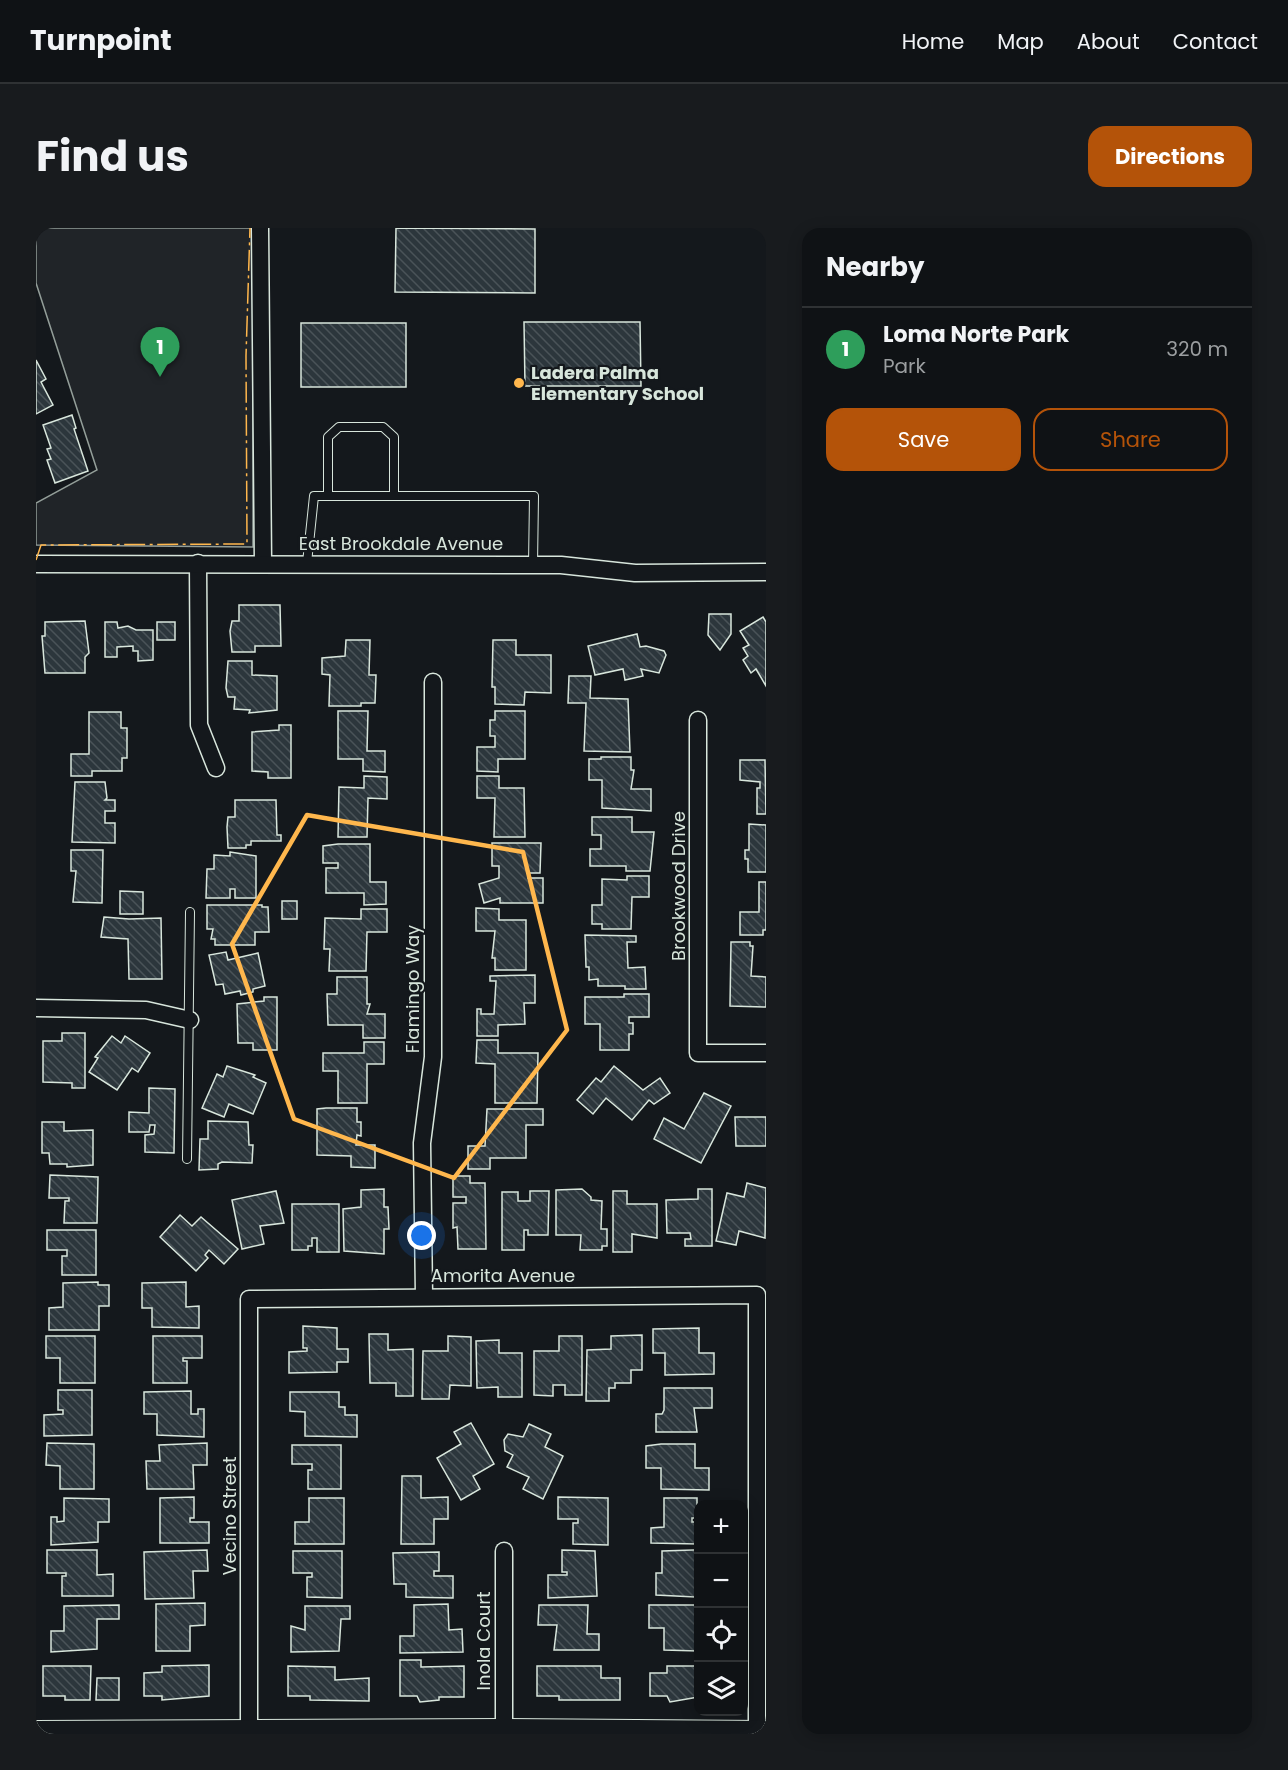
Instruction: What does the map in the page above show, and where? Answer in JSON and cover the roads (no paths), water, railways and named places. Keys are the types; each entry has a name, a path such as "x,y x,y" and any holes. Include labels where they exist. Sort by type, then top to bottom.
{"street":[{"path":"260,228 263,563"},
{"path":"198,563 199,725 216,768"},
{"name":"East Brookdale Avenue","path":"36,564 561,565 635,573 766,572"},
{"name":"Flamingo Way","path":"424,1296 422,1143 433,1058 433,682"},
{"name":"Brookwood Drive","path":"698,720 698,1053 766,1053"},
{"path":"36,1008 146,1010 190,1020"},
{"name":"Amorita Avenue","path":"249,1299 757,1294 760,1733"},
{"name":"Vecino Street","path":"249,1299 249,1732"},
{"name":"Inola Court","path":"504,1551 504,1731"},
{"path":"36,1733 504,1731 760,1733"}],"lane":[{"path":"327,496 328,437 339,427 383,426 394,437 394,496"},
{"path":"307,563 314,496 534,495 532,565"},
{"path":"188,1159 190,912"}],"place":[{"name":"Loma Norte Park","path":"160,377"},
{"name":"Ladera Palma Elementary School","path":"519,383"}]}
